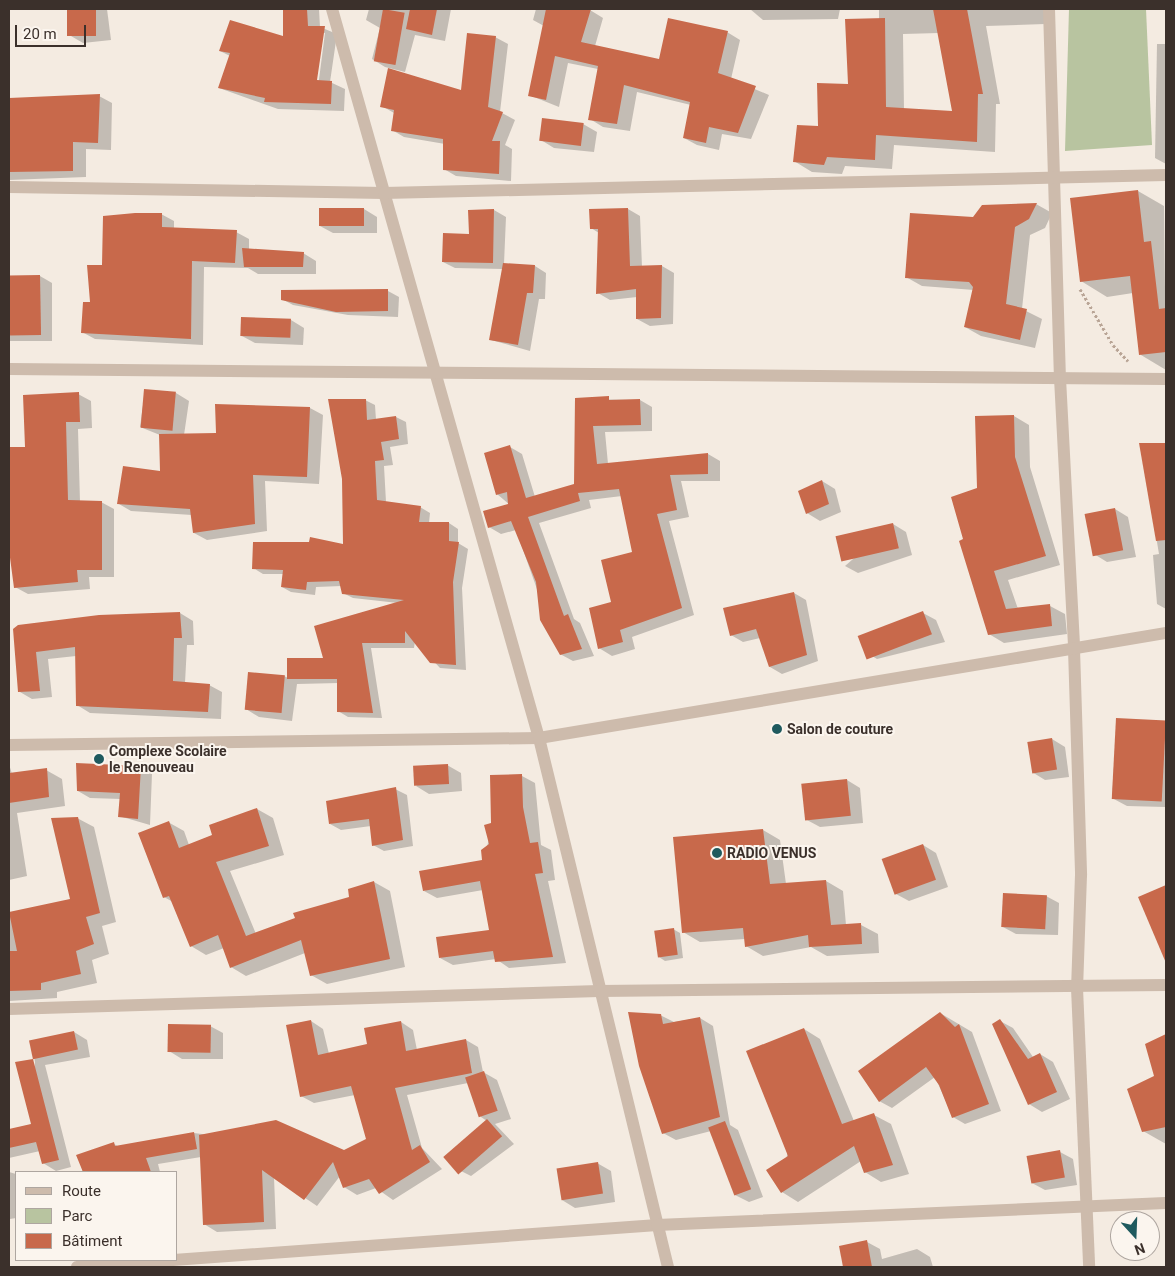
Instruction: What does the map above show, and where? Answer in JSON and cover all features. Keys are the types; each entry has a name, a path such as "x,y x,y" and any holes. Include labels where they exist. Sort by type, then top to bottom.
{"street":[{"path":"332,9 539,738 599,992 668,1267"},
{"path":"1049,9 1060,378 1074,649 1081,875 1077,988 1089,1267"},
{"path":"9,187 384,193 1166,175"},
{"path":"9,369 1161,378"},
{"path":"9,745 539,738 1166,633"},
{"path":"9,1009 599,992 1077,988 1166,985"},
{"path":"178,1260 657,1225 1166,1203"},
{"path":"77,1267 160,1261"}],"path":[{"path":"1080,289 1113,345 1134,366 1161,378"}],"green space":[{"path":"1069,9 1146,9 1152,145 1065,151"}],"building":[{"path":"67,9 96,9 96,36 67,36"},
{"path":"283,9 307,9 308,26 325,26 317,80 332,81 331,104 264,102 265,98 218,88 230,53 219,51 230,20 283,36"},
{"path":"383,9 405,13 395,65 374,61"},
{"path":"410,9 437,9 432,35 406,29"},
{"path":"546,9 591,9 581,42 659,59 668,18 728,31 718,73 756,86 738,133 709,127 706,143 683,138 690,102 624,85 617,124 588,120 598,66 555,56 546,100 528,96"},
{"path":"933,9 967,9 983,94 978,94 977,142 876,135 875,160 827,157 824,165 793,162 797,125 818,126 817,83 848,84 845,19 885,18 886,107 952,111"},
{"path":"467,33 496,36 488,107 503,112 492,141 500,141 499,174 443,170 443,139 391,131 394,110 380,107 388,68 461,90"},
{"path":"100,94 98,143 73,142 73,171 9,172 9,98"},
{"path":"542,118 584,123 581,146 539,141"},
{"path":"1138,190 1144,242 1151,241 1159,309 1166,308 1166,352 1139,355 1130,276 1080,282 1070,198"},
{"path":"1037,203 1029,219 1015,227 1006,304 1027,309 1020,340 964,327 973,287 969,282 905,278 910,213 973,217 982,205"},
{"path":"319,208 364,208 364,226 319,226"},
{"path":"628,208 630,266 662,265 661,318 636,319 636,289 596,294 598,229 590,229 589,209"},
{"path":"494,209 493,263 442,262 443,233 469,234 468,210"},
{"path":"162,213 162,227 237,230 235,263 192,261 191,339 81,333 83,302 90,302 87,265 102,265 103,216"},
{"path":"242,248 304,252 303,267 244,267"},
{"path":"503,263 535,265 533,293 527,293 518,345 489,340"},
{"path":"40,275 41,335 10,336 9,276"},
{"path":"388,289 388,311 336,312 281,300 281,290"},
{"path":"241,317 291,319 290,338 240,336"},
{"path":"144,389 176,392 172,431 141,428"},
{"path":"79,392 80,422 66,422 68,500 102,501 102,570 77,570 78,582 14,588 9,550 9,447 25,447 23,395"},
{"path":"609,396 609,400 640,399 641,425 593,426 597,464 708,453 708,474 670,475 677,510 657,514 682,608 620,630 623,642 598,649 589,608 611,602 601,560 632,552 619,489 578,493 580,501 528,517 564,616 568,614 582,649 560,655 540,620 536,582 511,521 488,528 483,511 508,504 507,492 496,495 484,453 510,445 526,498 574,484 575,398"},
{"path":"328,399 366,399 367,420 396,416 399,439 381,442 384,460 375,461 377,500 421,506 419,522 449,522 449,541 459,542 453,582 456,665 430,663 405,631 405,643 362,643 373,713 337,712 337,679 287,679 287,658 323,658 314,626 404,600 342,594 339,581 307,582 306,590 281,587 283,570 252,569 253,542 309,542 310,537 343,544 342,479"},
{"path":"215,404 310,407 307,477 253,475 255,524 193,533 190,509 117,504 123,466 160,471 159,434 216,433"},
{"path":"1014,415 1015,457 1046,556 994,571 1006,609 1050,604 1052,626 988,635 959,541 963,539 951,497 977,488 975,416"},
{"path":"1139,443 1166,443 1166,540 1156,541"},
{"path":"822,480 829,504 806,514 798,491"},
{"path":"1115,508 1123,550 1093,556 1085,514"},
{"path":"893,523 899,548 841,562 836,536"},
{"path":"794,592 807,655 769,667 756,629 730,636 723,608"},
{"path":"923,611 932,634 867,659 858,636"},
{"path":"180,612 182,638 174,638 173,681 210,684 208,712 76,706 75,647 36,652 40,691 18,692 13,629 18,625 99,615"},
{"path":"248,672 285,675 282,713 245,710"},
{"path":"1116,718 1166,721 1162,802 1112,799"},
{"path":"1052,738 1057,770 1032,774 1027,742"},
{"path":"76,763 141,766 138,819 118,817 120,793 77,791"},
{"path":"448,764 449,784 414,786 413,766"},
{"path":"47,768 49,797 9,803 9,773"},
{"path":"522,774 523,807 530,843 538,842 543,873 535,874 553,957 495,962 493,951 439,958 436,937 489,930 480,881 423,891 419,871 482,860 481,850 489,844 484,825 491,823 490,775"},
{"path":"847,779 851,816 805,821 801,784"},
{"path":"396,787 403,840 372,846 369,819 329,824 326,801"},
{"path":"257,808 269,846 216,862 246,936 295,918 293,913 349,897 348,889 374,881 390,959 310,976 301,940 230,968 218,935 190,947 169,896 163,898 138,833 169,821 179,848 212,835 209,825"},
{"path":"78,817 100,913 86,917 94,944 76,951 81,974 41,983 41,990 9,991 9,951 17,951 9,912 70,899 51,818"},
{"path":"763,829 770,884 826,880 831,925 861,923 862,944 809,947 808,935 745,947 743,928 682,933 673,837"},
{"path":"923,844 936,880 895,895 882,859"},
{"path":"1166,885 1166,963 1138,897"},
{"path":"1003,893 1047,895 1045,929 1001,927"},
{"path":"674,928 678,955 658,958 654,931"},
{"path":"628,1012 661,1014 663,1024 700,1017 720,1117 662,1134 639,1066"},
{"path":"940,1012 955,1027 959,1024 989,1104 952,1118 939,1085 926,1067 879,1102 858,1071"},
{"path":"1000,1019 1028,1059 1040,1053 1057,1092 1028,1105 992,1024"},
{"path":"311,1020 318,1055 367,1044 364,1028 401,1021 406,1051 466,1039 472,1073 395,1088 412,1150 420,1145 430,1162 379,1194 369,1179 343,1188 333,1162 304,1200 262,1170 264,1222 203,1225 199,1135 276,1120 344,1150 366,1139 351,1086 300,1097 286,1025"},
{"path":"168,1024 211,1025 211,1053 168,1052"},
{"path":"804,1028 842,1124 874,1113 893,1165 864,1173 854,1146 781,1193 766,1170 788,1156 746,1051"},
{"path":"74,1031 78,1050 33,1059 29,1041"},
{"path":"1166,1034 1166,1127 1142,1132 1127,1089 1154,1076 1145,1044"},
{"path":"33,1059 59,1160 42,1164 36,1142 9,1148 9,1129 31,1124 15,1062"},
{"path":"484,1071 498,1111 479,1117 465,1078"},
{"path":"487,1119 502,1136 458,1174 443,1157"},
{"path":"725,1121 751,1189 734,1196 708,1127"},
{"path":"194,1132 197,1149 146,1158 151,1171 83,1171 76,1155 114,1142 115,1146"},
{"path":"1060,1150 1065,1178 1031,1183 1027,1156"},
{"path":"598,1162 603,1194 562,1200 557,1169"},
{"path":"867,1240 872,1267 843,1267 839,1246"}],"place":[{"name":"Salon de couture","path":"777,729"},
{"name":"Complexe Scolaire le Renouveau","path":"99,759"},
{"name":"RADIO VENUS","path":"717,853"}]}
